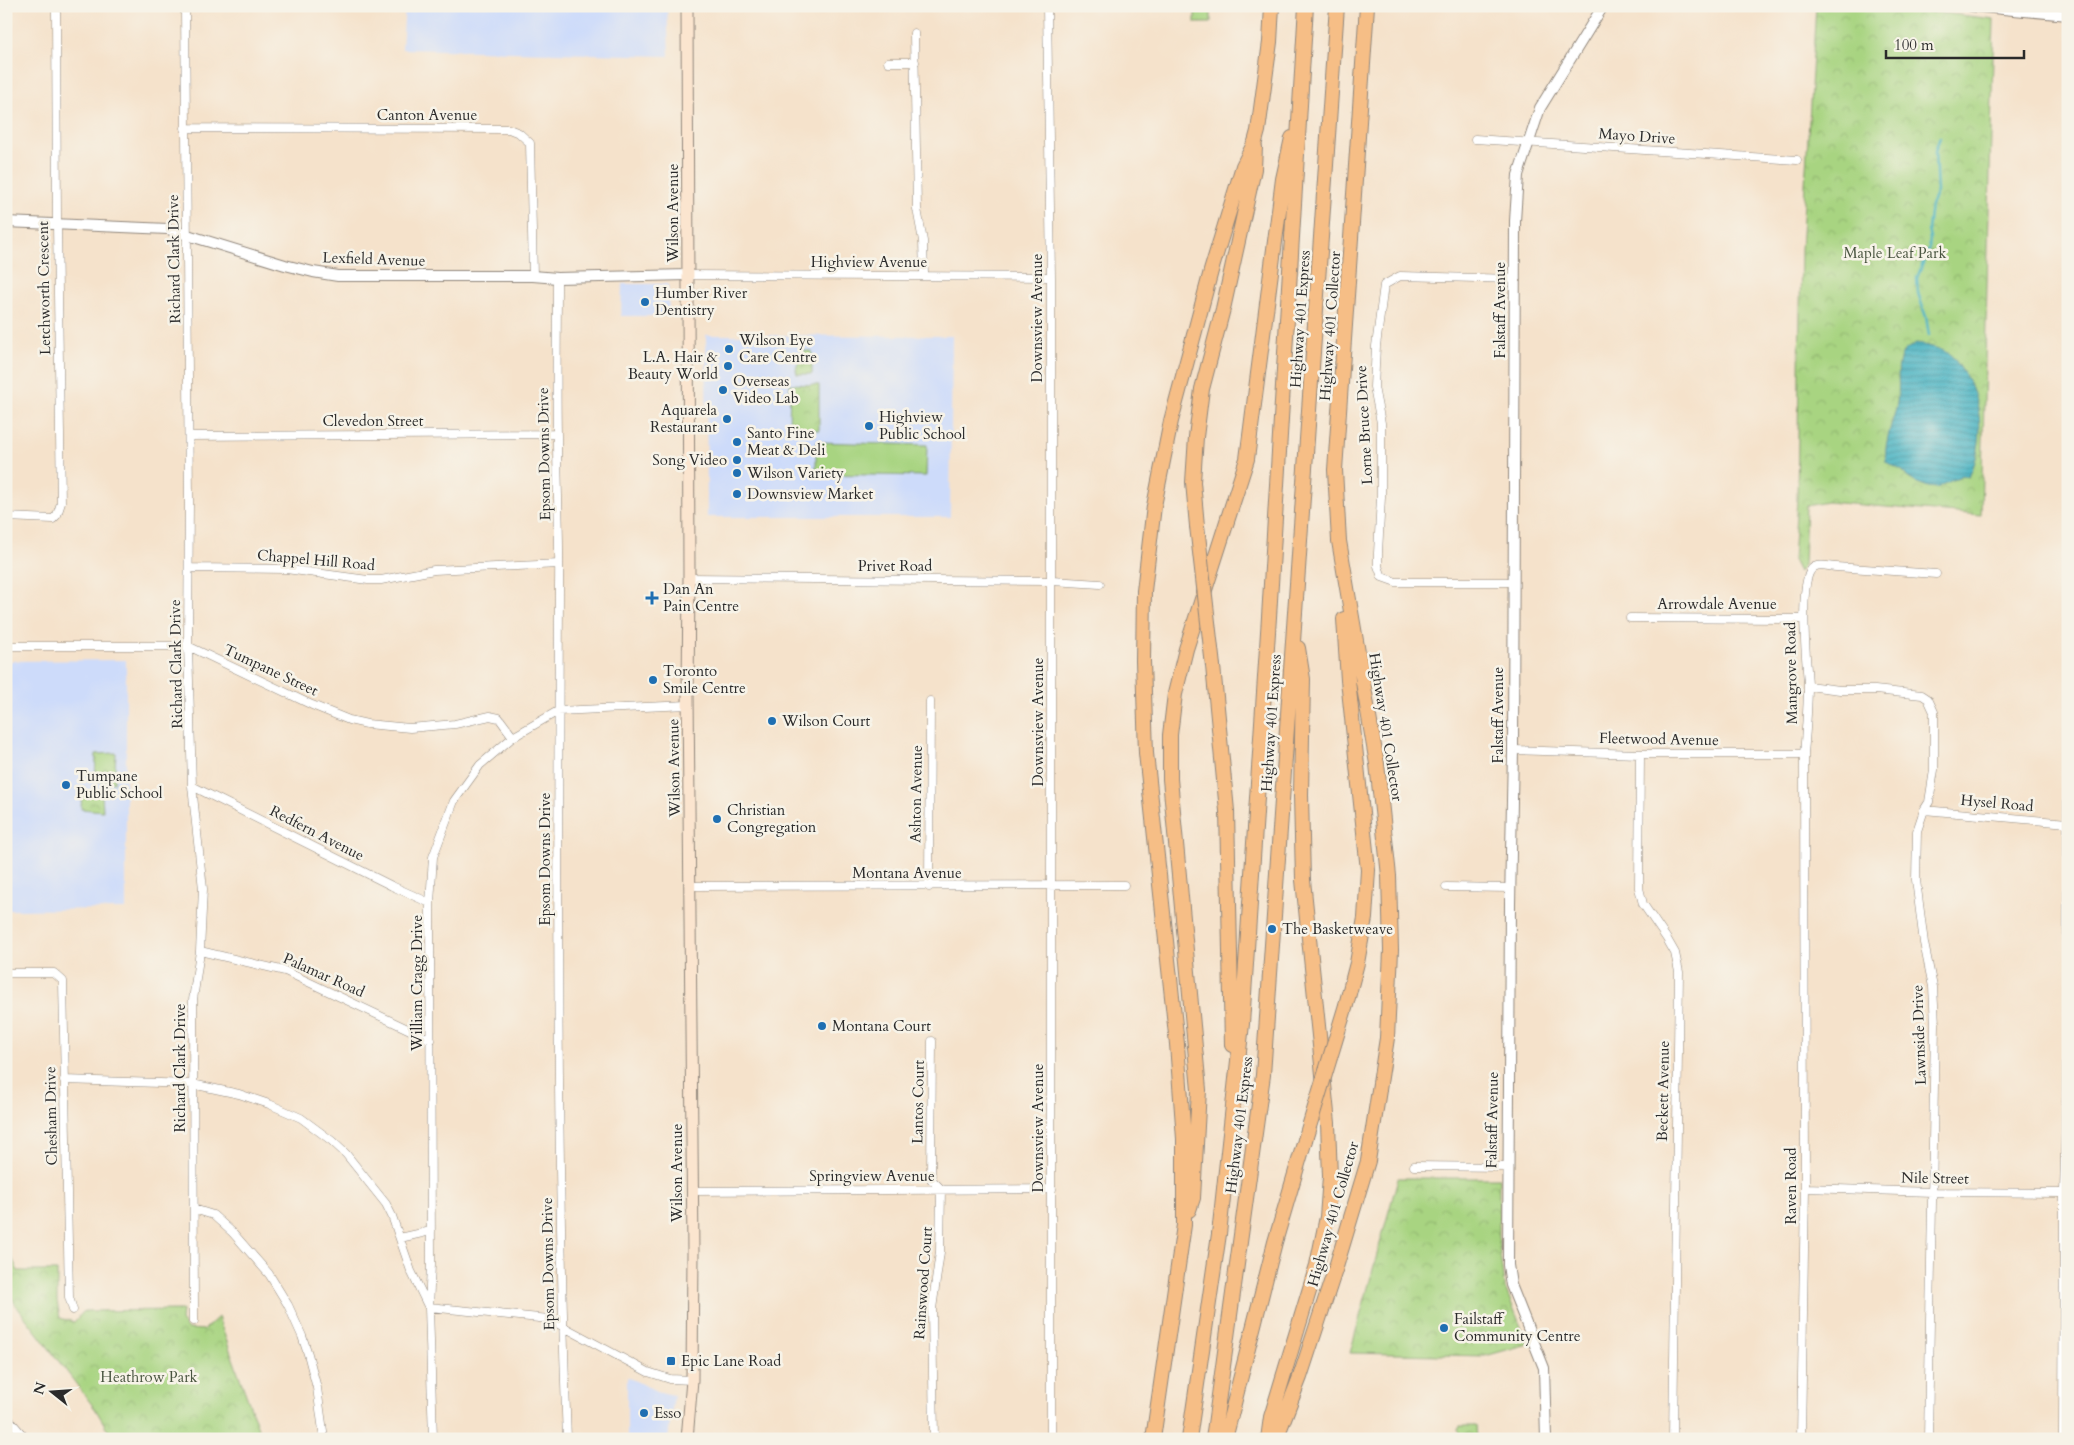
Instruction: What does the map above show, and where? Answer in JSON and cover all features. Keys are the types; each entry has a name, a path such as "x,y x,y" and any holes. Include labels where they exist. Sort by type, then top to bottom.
{"highway":[{"path":"1234,1094 1229,958 1227,811 1194,482 1196,437 1202,389 1254,169 1255,142 1270,42 1272,6"},
{"name":"Highway 401 Express","path":"1188,1439 1219,1234 1242,1024 1306,6"},
{"name":"Highway 401 Express","path":"1213,1439 1263,1075 1337,6"},
{"name":"Highway 401 Collector","path":"1276,1439 1303,1368 1368,1161 1387,1038 1391,950 1389,876 1377,764 1339,541 1335,470 1367,6"},
{"path":"1184,1225 1193,1198 1199,1090 1170,779 1170,735 1175,694 1186,649 1247,458 1283,179 1301,100"},
{"path":"1153,1439 1184,1225 1184,1139 1177,1044 1146,753 1143,661 1144,592 1154,506 1171,421 1211,271 1243,166 1255,142"},
{"path":"1225,1439 1275,1242 1346,1005 1357,963 1365,918 1368,870 1348,680 1339,541"},
{"path":"1268,1439 1271,1417 1317,1265 1327,1217 1330,1177 1328,1123 1303,880 1301,795 1303,679 1294,620"}],"main road":[{"name":"Wilson Avenue","path":"687,6 690,578 688,705 692,1191 692,1380 691,1410 687,1439"}],"street":[{"name":"Letchworth Crescent","path":"6,517 53,519 57,515 61,503 56,224 56,6"},
{"name":"Richard Clark Drive","path":"185,6 185,128 188,234 188,646 192,786 203,889 200,951 193,1000 194,1321"},
{"name":"Downsview Avenue","path":"1047,6 1051,277 1052,1439"},
{"name":"Falstaff Avenue","path":"1546,1439 1544,1368 1511,1285 1508,1265 1507,1167 1513,750 1515,221 1518,175 1540,108 1603,6"},
{"path":"1971,6 2068,15"},
{"path":"914,33 916,209 923,241 924,276"},
{"path":"888,62 915,62"},
{"name":"Canton Avenue","path":"185,128 508,129 519,133 530,143 533,276"},
{"name":"Mayo Drive","path":"1475,139 1797,160"},
{"name":"Lexfield Avenue","path":"6,222 168,230 188,234 285,265 338,276 533,276 557,278 688,275"},
{"name":"Highview Avenue","path":"688,275 1051,277"},
{"name":"Lorne Bruce Drive","path":"1513,582 1396,582 1382,577 1378,559 1379,508 1382,497 1381,423 1374,386 1376,346 1384,285 1400,276 1515,279"},
{"name":"Epsom Downs Drive","path":"557,278 562,1325 567,1439"},
{"name":"Clevedon Street","path":"188,436 557,434"},
{"name":"Chappel Hill Road","path":"189,568 286,569 374,580 434,570 559,564"},
{"name":"Mangrove Road","path":"1805,934 1804,754 1808,686 1804,619 1808,580 1813,567 1823,564 1836,567 1936,574"},
{"name":"Privet Road","path":"690,578 1052,581 1100,584"},
{"name":"Arrowdale Avenue","path":"1630,618 1804,619"},
{"name":"Tumpane Street","path":"6,646 188,646 275,688 349,720 367,724 410,728 455,724 490,716 499,718 513,737"},
{"name":"Lawnside Drive","path":"1808,686 1922,695 1928,699 1934,712 1934,770 1929,802 1924,810 1917,831 1916,880 1924,943 1933,987 1935,1024 1928,1439"},
{"name":"Ashton Avenue","path":"929,887 930,701"},
{"name":"William Cragg Drive","path":"433,1439 429,1307 431,1231 430,902 434,857 454,801 480,765 513,737 558,711 688,705"},
{"path":"2063,1439 2066,1329 2064,1193 2067,1164 2068,733"},
{"name":"Fleetwood Avenue","path":"1513,750 1640,754 1804,754"},
{"name":"Beckett Avenue","path":"1640,754 1639,888 1643,904 1667,939 1674,953 1678,972 1673,1439"},
{"name":"Redfern Avenue","path":"192,786 392,886 430,902"},
{"name":"Hysel Road","path":"1924,810 2067,823"},
{"name":"Montana Avenue","path":"690,886 929,887 1124,885"},
{"path":"1446,887 1510,888"},
{"name":"Raven Road","path":"1801,1439 1805,1188 1805,934"},
{"name":"Palamar Road","path":"200,951 285,971 430,1040"},
{"name":"Chesham Drive","path":"6,973 54,973 63,981 69,1297 73,1310"},
{"name":"Lantos Court","path":"932,1041 931,1179 941,1189"},
{"path":"64,1080 192,1084 239,1094 270,1104 301,1118 332,1141 360,1169 386,1204 411,1271 429,1307 550,1319 648,1372 670,1379 692,1380"},
{"path":"1414,1166 1507,1167"},
{"name":"Nile Street","path":"1805,1188 1932,1192 2064,1193"},
{"name":"Rainswood Court","path":"934,1439 932,1309 940,1252 941,1189"},
{"name":"Springview Avenue","path":"692,1191 1052,1189"},
{"path":"194,1209 213,1215 233,1234 269,1274 288,1305 308,1354 317,1388 323,1438 328,1439"},
{"path":"400,1238 431,1231"},
{"path":"6,1416 26,1439"}],"shaded area":[{"path":"405,6 667,6 669,56 402,49"},
{"path":"622,284 668,284 669,316 621,316"},
{"name":"Highview Public School","path":"706,335 952,336 950,517 707,517"},
{"name":"Tumpane Public School","path":"126,660 126,909 6,910 6,661"},
{"path":"627,1377 659,1392 674,1395 668,1439 627,1439"}],"green space":[{"path":"1195,6 1211,6 1211,23 1195,23"},
{"name":"Maple Leaf Park","path":"1816,6 1880,6 1994,19 1981,515 1827,502 1806,506 1804,565 1799,572 1793,560 1797,499 1801,250"},
{"path":"802,351 812,351 812,374 797,374 796,369"},
{"path":"790,384 819,385 819,430 789,430"},
{"path":"816,442 927,445 926,476 816,474"},
{"path":"116,753 114,783 95,781 96,754"},
{"path":"82,792 102,794 103,811 81,809"},
{"path":"1398,1178 1499,1178 1499,1246 1504,1285 1528,1344 1485,1356 1350,1353"},
{"name":"Heathrow Park","path":"6,1245 18,1271 57,1271 57,1301 60,1318 74,1322 84,1311 182,1310 181,1321 187,1329 204,1330 218,1317 262,1439 113,1439 96,1410 15,1304 6,1288"},
{"path":"1461,1426 1476,1426 1477,1439 1460,1439 1458,1428"}],"water":[{"path":"1916,344 1937,348 1953,357 1969,381 1978,408 1980,436 1978,450 1969,477 1962,475 1937,488 1915,482 1907,477 1903,471 1886,462 1886,445 1898,396 1899,363 1905,350"}],"waterway":[{"path":"1929,335 1926,317 1918,293 1917,278 1929,248 1928,230 1931,205 1937,192 1935,152 1940,137"}],"place":[{"name":"Humber River Dentistry","path":"645,302"},
{"name":"Wilson Eye Care Centre","path":"729,349"},
{"name":"L.A. Hair & Beauty World","path":"728,366"},
{"name":"Overseas Video Lab","path":"723,390"},
{"name":"Aquarela Restaurant","path":"727,419"},
{"name":"Highview Public School","path":"869,426"},
{"name":"Santo Fine Meat & Deli","path":"737,442"},
{"name":"Song Video","path":"737,460"},
{"name":"Wilson Variety","path":"737,473"},
{"name":"Downsview Market","path":"737,494"},
{"name":"Dan An Pain Centre","path":"652,598"},
{"name":"Toronto Smile Centre","path":"653,680"},
{"name":"Wilson Court","path":"772,721"},
{"name":"Tumpane Public School","path":"66,785"},
{"name":"Christian Congregation","path":"717,819"},
{"name":"The Basketweave","path":"1272,929"},
{"name":"Montana Court","path":"822,1026"},
{"name":"Failstaff Community Centre","path":"1444,1328"},
{"name":"Epic Lane Road","path":"671,1361"},
{"name":"Esso","path":"644,1413"}]}
